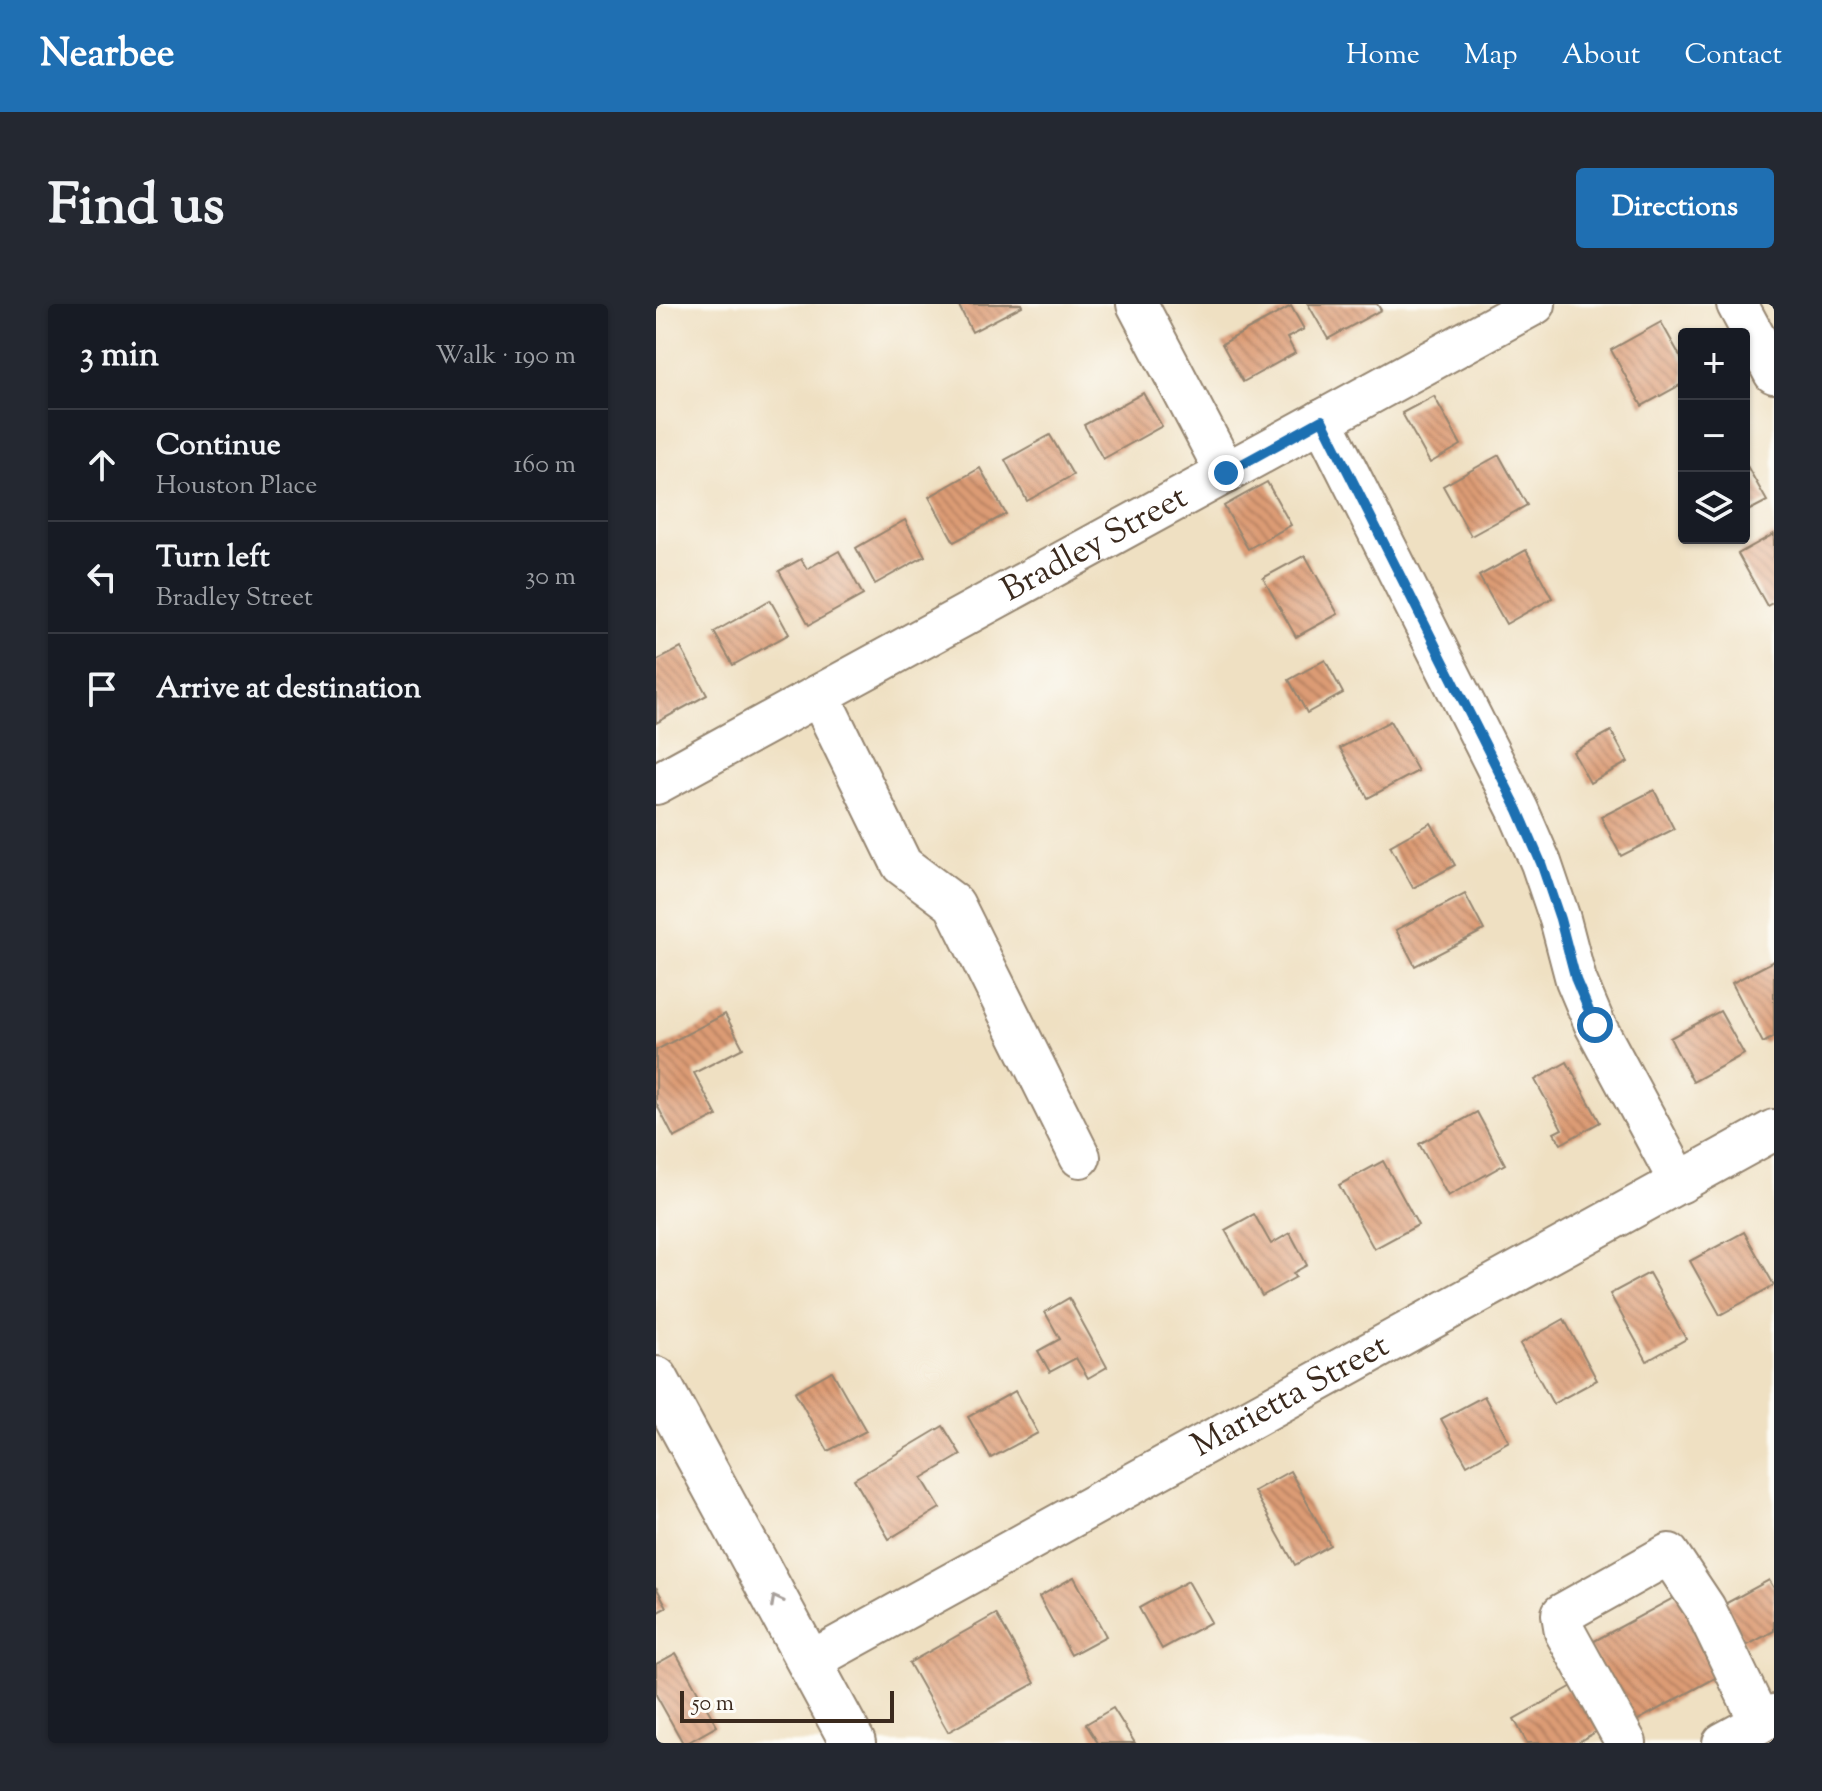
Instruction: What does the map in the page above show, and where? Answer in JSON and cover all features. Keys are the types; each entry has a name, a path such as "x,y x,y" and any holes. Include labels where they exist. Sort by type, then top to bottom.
{"main road":[{"path":"656,1379 853,1743"}],"street":[{"path":"1137,304 1226,473"},
{"name":"Bradley Street","path":"656,784 1535,304"},
{"path":"1737,304 1774,373"},
{"path":"1322,420 1518,810 1541,863 1585,1003 1680,1183"},
{"path":"819,695 902,865 954,904 1080,1157"},
{"name":"Marietta Street","path":"809,1662 1774,1130"},
{"path":"1626,1743 1565,1632 1562,1614 1669,1554 1705,1608 1767,1719 1723,1743"}],"building":[{"path":"958,304 1021,304 1022,306 972,332"},
{"path":"1308,304 1377,304 1381,310 1328,339"},
{"path":"1291,306 1304,329 1287,338 1295,353 1243,382 1222,344"},
{"path":"1661,322 1678,352 1678,386 1642,406 1611,350"},
{"path":"1143,393 1162,426 1103,459 1084,425"},
{"path":"1434,396 1461,445 1430,463 1402,413"},
{"path":"1050,435 1073,475 1027,501 1005,460"},
{"path":"1499,455 1527,505 1471,536 1443,486"},
{"path":"980,468 1006,514 954,542 929,497"},
{"path":"1750,471 1767,501 1750,510"},
{"path":"1267,482 1291,525 1248,549 1224,506"},
{"path":"905,520 925,556 875,584 856,548"},
{"path":"1774,534 1774,602 1767,606 1738,554"},
{"path":"1526,550 1552,598 1506,624 1479,576"},
{"path":"839,551 863,595 809,625 779,571 801,559 807,569"},
{"path":"1305,555 1338,614 1296,637 1263,578"},
{"path":"770,600 789,634 733,665 714,632"},
{"path":"681,648 707,695 656,723 656,661"},
{"path":"1325,660 1343,693 1307,713 1289,680"},
{"path":"1390,721 1418,771 1368,798 1340,748"},
{"path":"1611,731 1628,762 1590,783 1573,752"},
{"path":"1654,790 1674,829 1621,856 1601,817"},
{"path":"1431,823 1455,865 1413,888 1390,846"},
{"path":"1465,894 1484,930 1415,966 1396,930"},
{"path":"1774,961 1774,1037 1763,1043 1732,983"},
{"path":"1720,1011 1744,1054 1693,1082 1670,1038"},
{"path":"725,1014 743,1048 694,1073 717,1116 674,1138 656,1103 656,1050"},
{"path":"1567,1062 1600,1122 1561,1144 1554,1133 1562,1129 1535,1080"},
{"path":"1477,1112 1505,1164 1448,1196 1419,1144"},
{"path":"1383,1161 1418,1225 1374,1249 1339,1185"},
{"path":"1254,1214 1271,1244 1290,1233 1307,1265 1293,1273 1296,1277 1262,1296 1225,1230"},
{"path":"1744,1232 1774,1285 1720,1315 1690,1261"},
{"path":"1649,1273 1686,1339 1647,1361 1610,1294"},
{"path":"1069,1298 1107,1367 1088,1378 1076,1358 1050,1372 1038,1351 1060,1339 1045,1312"},
{"path":"1564,1319 1597,1380 1553,1404 1520,1344"},
{"path":"832,1371 866,1431 828,1451 795,1392"},
{"path":"1015,1391 1038,1433 991,1458 968,1417"},
{"path":"1484,1396 1509,1441 1467,1465 1441,1419"},
{"path":"943,1426 961,1455 922,1478 940,1508 889,1539 854,1479"},
{"path":"1290,1471 1330,1545 1295,1565 1254,1491"},
{"path":"1074,1577 1106,1636 1071,1655 1039,1597"},
{"path":"1769,1580 1774,1588 1774,1631 1746,1646 1723,1605"},
{"path":"1188,1581 1211,1622 1162,1649 1139,1608"},
{"path":"656,1587 667,1607 656,1613"},
{"path":"1686,1591 1730,1670 1631,1724 1587,1645"},
{"path":"996,1614 1035,1683 948,1732 909,1663"},
{"path":"676,1653 717,1726 687,1743 683,1743 656,1695 656,1664"},
{"path":"1576,1684 1601,1729 1576,1743 1527,1743 1514,1719"},
{"path":"1113,1708 1135,1743 1098,1743 1086,1724"}],"route":[{"path":"1226,473 1322,420 1518,810 1541,863 1576,980 1595,1025"}]}
